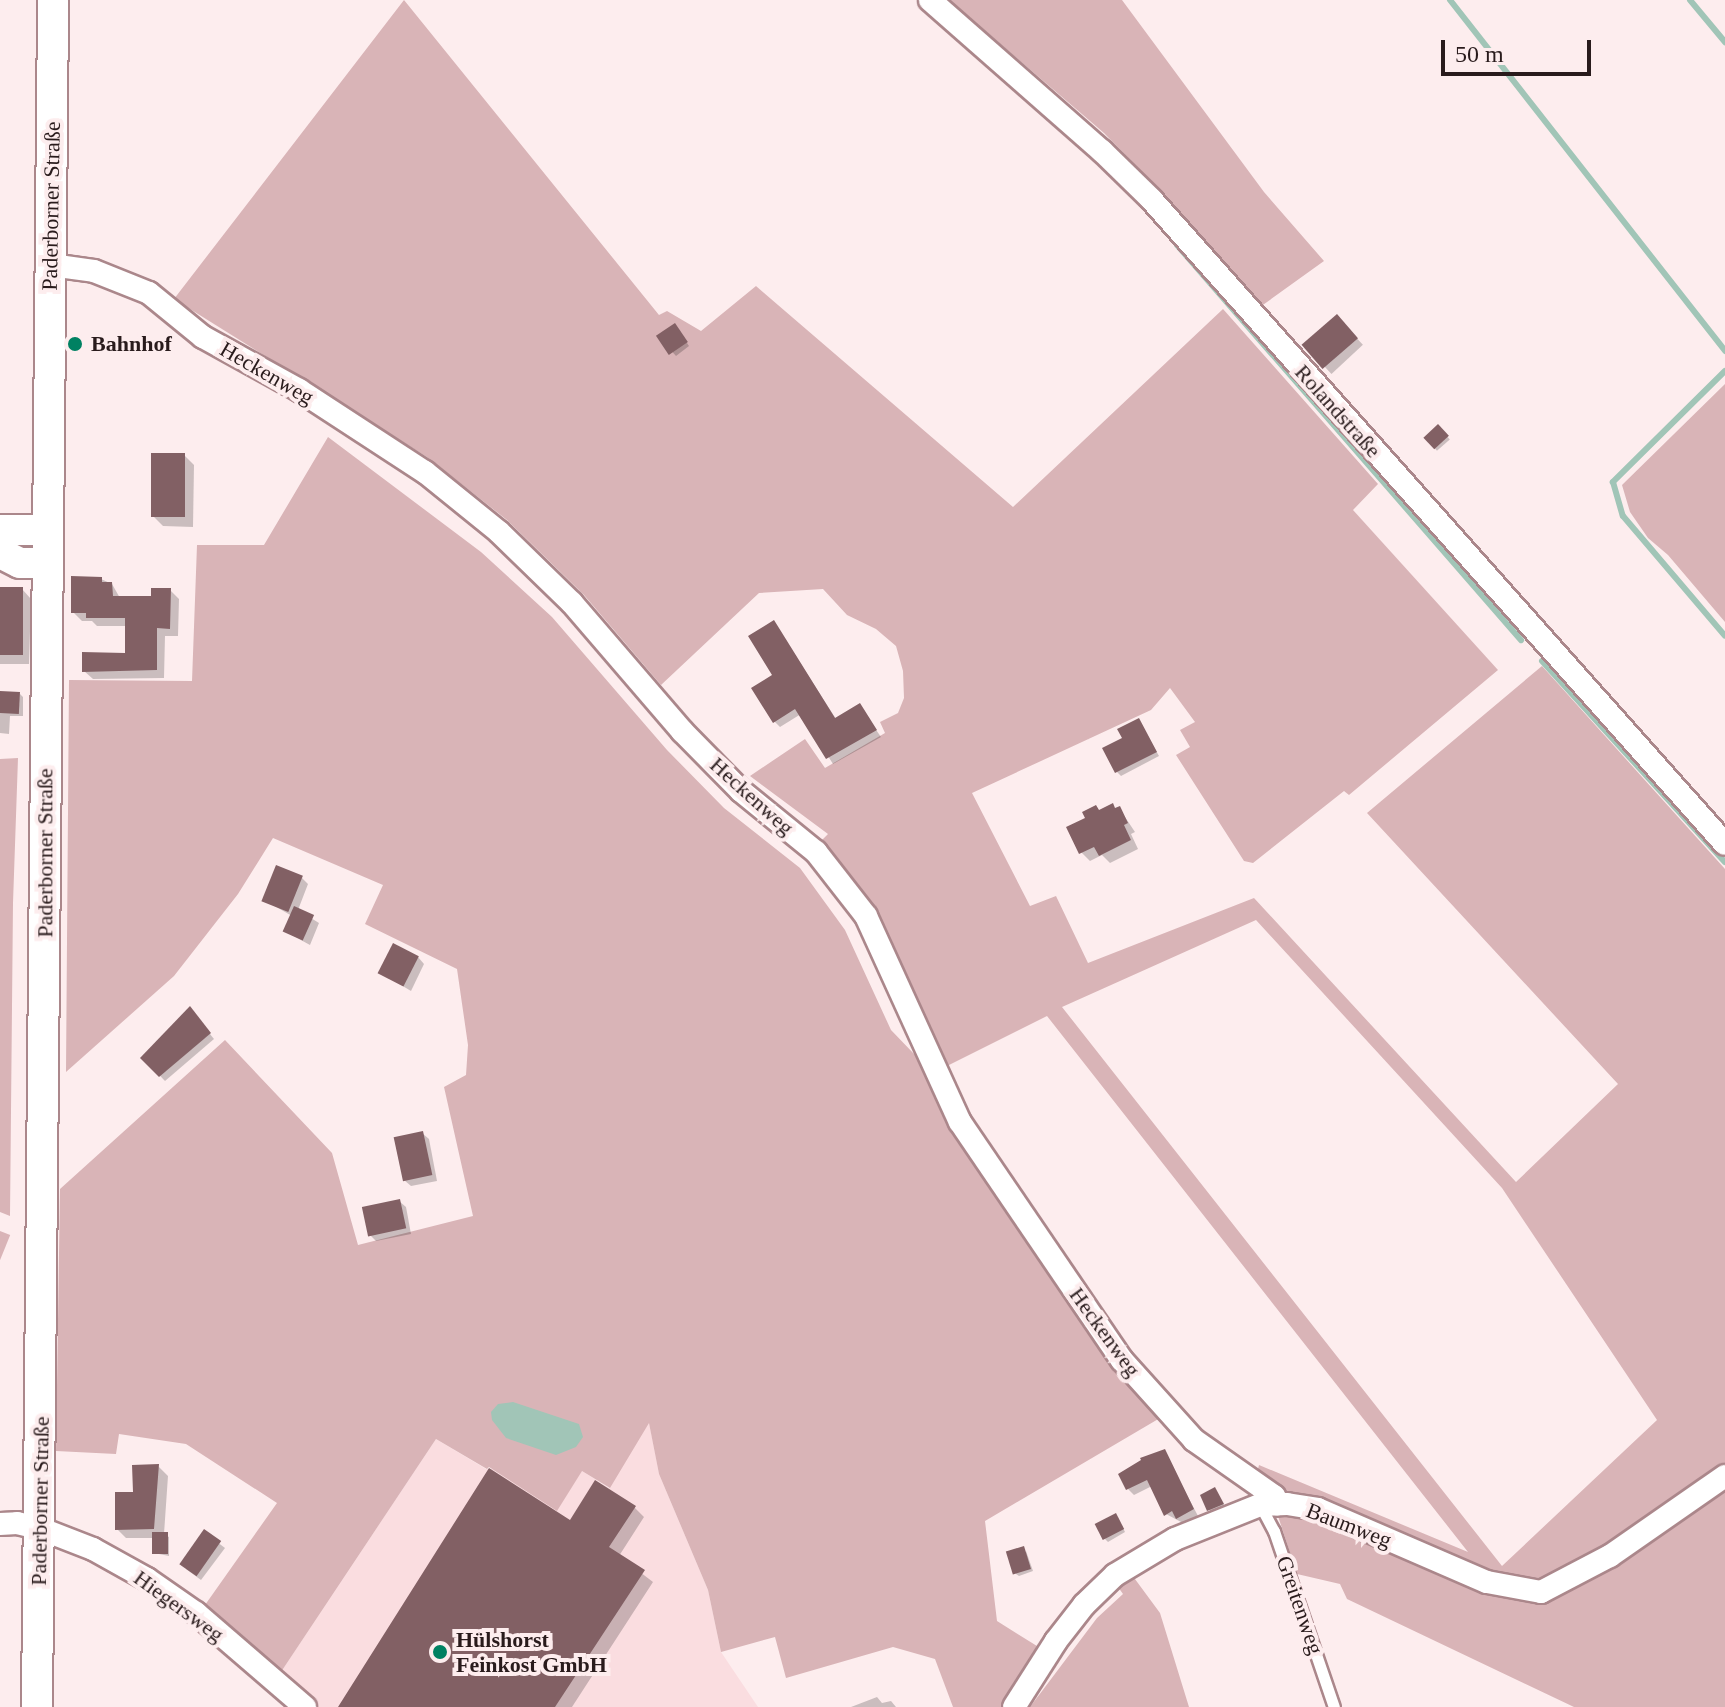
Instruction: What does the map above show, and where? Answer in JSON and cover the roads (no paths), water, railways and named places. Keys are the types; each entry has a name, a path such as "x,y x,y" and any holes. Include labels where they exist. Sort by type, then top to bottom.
{"main road":[{"name":"Paderborner Straße","path":"37,1707 53,0"},
{"path":"0,530 47,530"},
{"path":"0,553 20,563 48,563"}],"street":[{"name":"Rolandstraße","path":"930,0 1102,151 1151,199 1725,844"},
{"name":"Heckenweg","path":"51,265 94,271 149,293 203,337 299,390 425,472 499,532 572,603 682,731 741,791 816,852 866,916 960,1122 1122,1360 1194,1440 1274,1496 1268,1504"},
{"name":"Baumweg","path":"1014,1707 1056,1641 1115,1575 1175,1539 1268,1504 1318,1509 1487,1582 1541,1592 1610,1556 1725,1476"},
{"name":"Hiegersweg","path":"0,1524 17,1523 39,1528 93,1549 147,1579 196,1613 305,1707"}],"lane":[{"name":"Greitenweg","path":"1268,1504 1274,1531 1334,1707"}],"waterway":[{"path":"1450,0 1725,351"},
{"path":"1690,0 1725,42"},
{"path":"1177,245 1521,640"},
{"path":"1725,371 1613,482 1623,516 1725,636"},
{"path":"1542,661 1725,862"}],"place":[{"name":"Bahnhof","path":"75,344"},
{"name":"Hülshorst Feinkost GmbH","path":"440,1652"}]}
